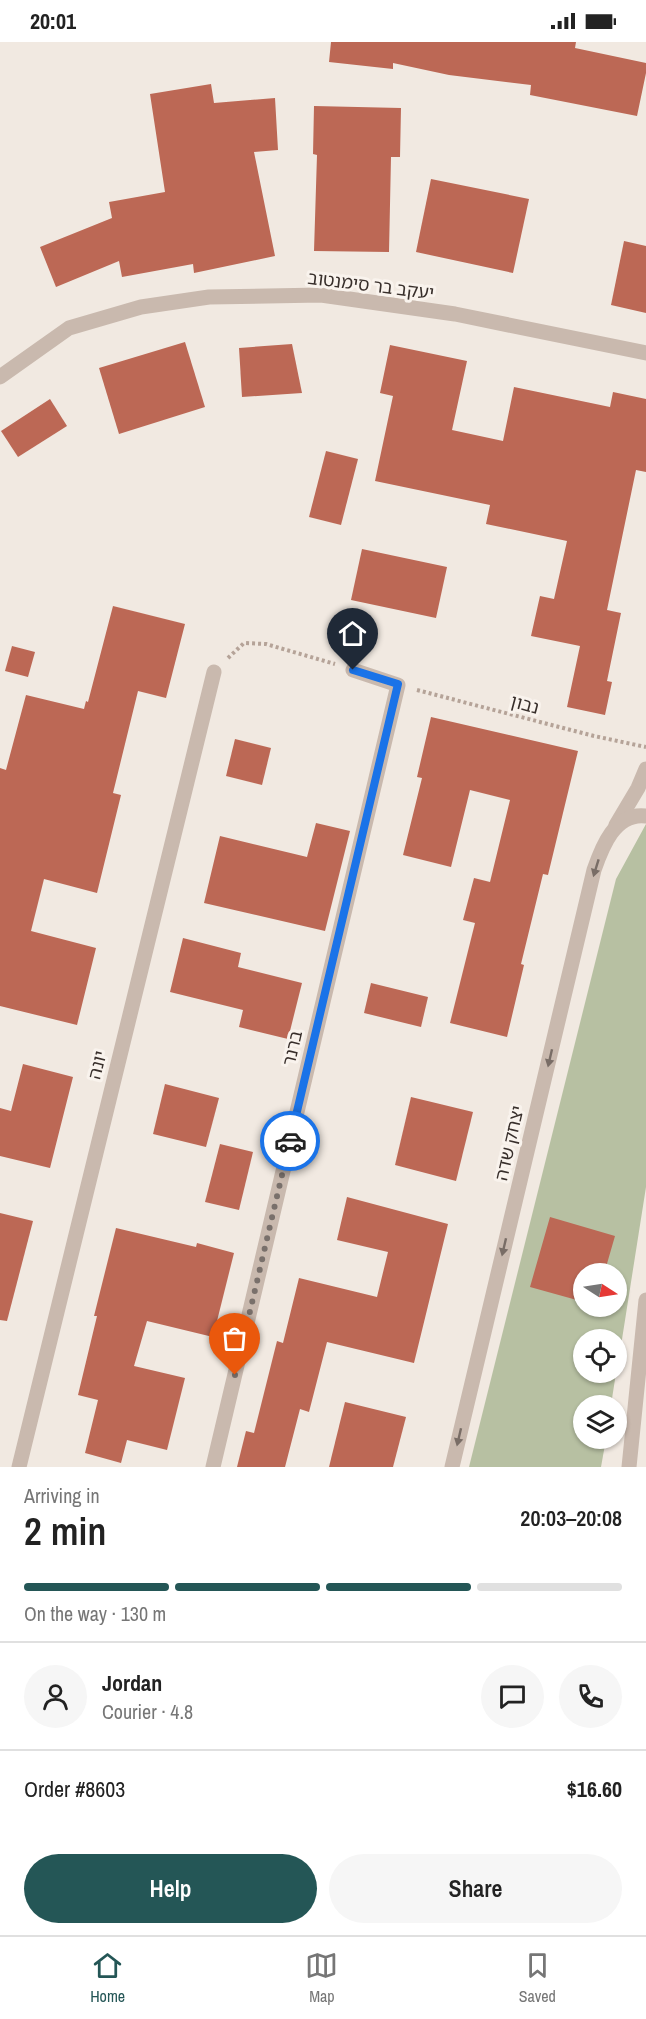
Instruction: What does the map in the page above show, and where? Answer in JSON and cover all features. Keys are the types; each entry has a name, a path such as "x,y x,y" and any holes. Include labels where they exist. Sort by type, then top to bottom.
{"street":[{"name":"יעקב בר סימנטוב","path":"0,377 69,328 141,307 209,297 321,295 455,314 646,353"},
{"path":"353,670 398,684"},
{"name":"יונה","path":"19,1467 214,672"},
{"name":"ברנר","path":"213,1467 398,684"},
{"name":"יצחק שדה","path":"452,1467 594,870 603,845 625,812 646,770"},
{"path":"612,831 626,820 641,815 646,816"},
{"path":"628,1467 646,1299"}],"path":[{"path":"214,672 244,644 266,644 353,670"},
{"name":"נבון","path":"398,684 594,736 646,747"}],"green space":[{"path":"646,824 646,1187 627,1308 627,1263 573,1263 573,1317 626,1317 624,1329 573,1329 573,1383 614,1383 613,1395 573,1395 573,1449 604,1449 601,1467 469,1467 616,879"}],"building":[{"path":"331,42 576,42 575,48 646,63 646,73 637,116 530,95 531,85 449,75 393,63 393,69 329,62"},
{"path":"211,84 214,103 275,98 278,150 254,152 275,256 194,273 193,264 122,277 119,261 56,287 40,247 112,218 109,202 165,192 150,94"},
{"path":"314,106 401,108 400,157 391,157 389,252 314,251 317,155 313,154"},
{"path":"431,179 529,199 513,273 416,252"},
{"path":"624,241 646,246 646,313 611,305"},
{"path":"185,342 205,407 119,434 99,368"},
{"path":"292,344 302,393 242,397 239,348"},
{"path":"390,345 467,361 452,430 503,441 514,387 610,407 613,392 646,399 646,472 636,470 607,610 621,613 607,681 612,682 605,715 567,707 580,646 531,636 540,596 554,599 567,541 486,524 490,505 375,481 393,396 380,393"},
{"path":"50,399 67,426 18,457 1,431"},
{"path":"326,451 358,459 341,525 309,517"},
{"path":"362,549 447,567 436,618 351,600"},
{"path":"113,606 185,624 166,698 138,691 113,793 121,795 97,893 44,879 31,931 96,948 77,1025 0,1006 0,768 6,770 26,695 84,709 86,701 88,702"},
{"path":"12,646 35,652 28,677 5,671"},
{"path":"431,717 578,751 548,875 543,874 521,964 524,965 507,1037 450,1023 475,923 463,920 474,878 490,882 510,800 470,790 451,867 403,855 422,778 417,777"},
{"path":"235,739 271,748 262,785 226,776"},
{"path":"316,823 350,831 325,931 204,903 220,836 307,857"},
{"path":"183,938 241,953 238,967 302,983 288,1039 239,1027 243,1010 170,992"},
{"path":"371,983 428,997 421,1027 364,1013"},
{"path":"23,1064 73,1077 50,1168 0,1156 0,1108 11,1111"},
{"path":"165,1084 219,1098 206,1147 153,1134"},
{"path":"411,1097 473,1112 456,1181 395,1165"},
{"path":"220,1144 253,1152 239,1210 205,1202"},
{"path":"347,1197 448,1224 414,1363 327,1342 309,1412 300,1409 285,1467 237,1467 246,1431 254,1433 277,1341 283,1343 299,1278 377,1297 388,1252 337,1240"},
{"path":"0,1213 33,1221 7,1321 0,1320"},
{"path":"550,1217 615,1236 607,1263 573,1263 573,1299 530,1287"},
{"path":"116,1228 196,1247 197,1243 234,1253 213,1337 147,1321 134,1366 185,1378 167,1450 127,1440 121,1463 85,1453 98,1400 78,1395 97,1316 94,1316"},
{"path":"345,1402 406,1417 393,1467 329,1467"}],"way so far":[{"path":"235,1375 290,1141"}],"route":[{"path":"290,1141 398,684 353,670"}]}
